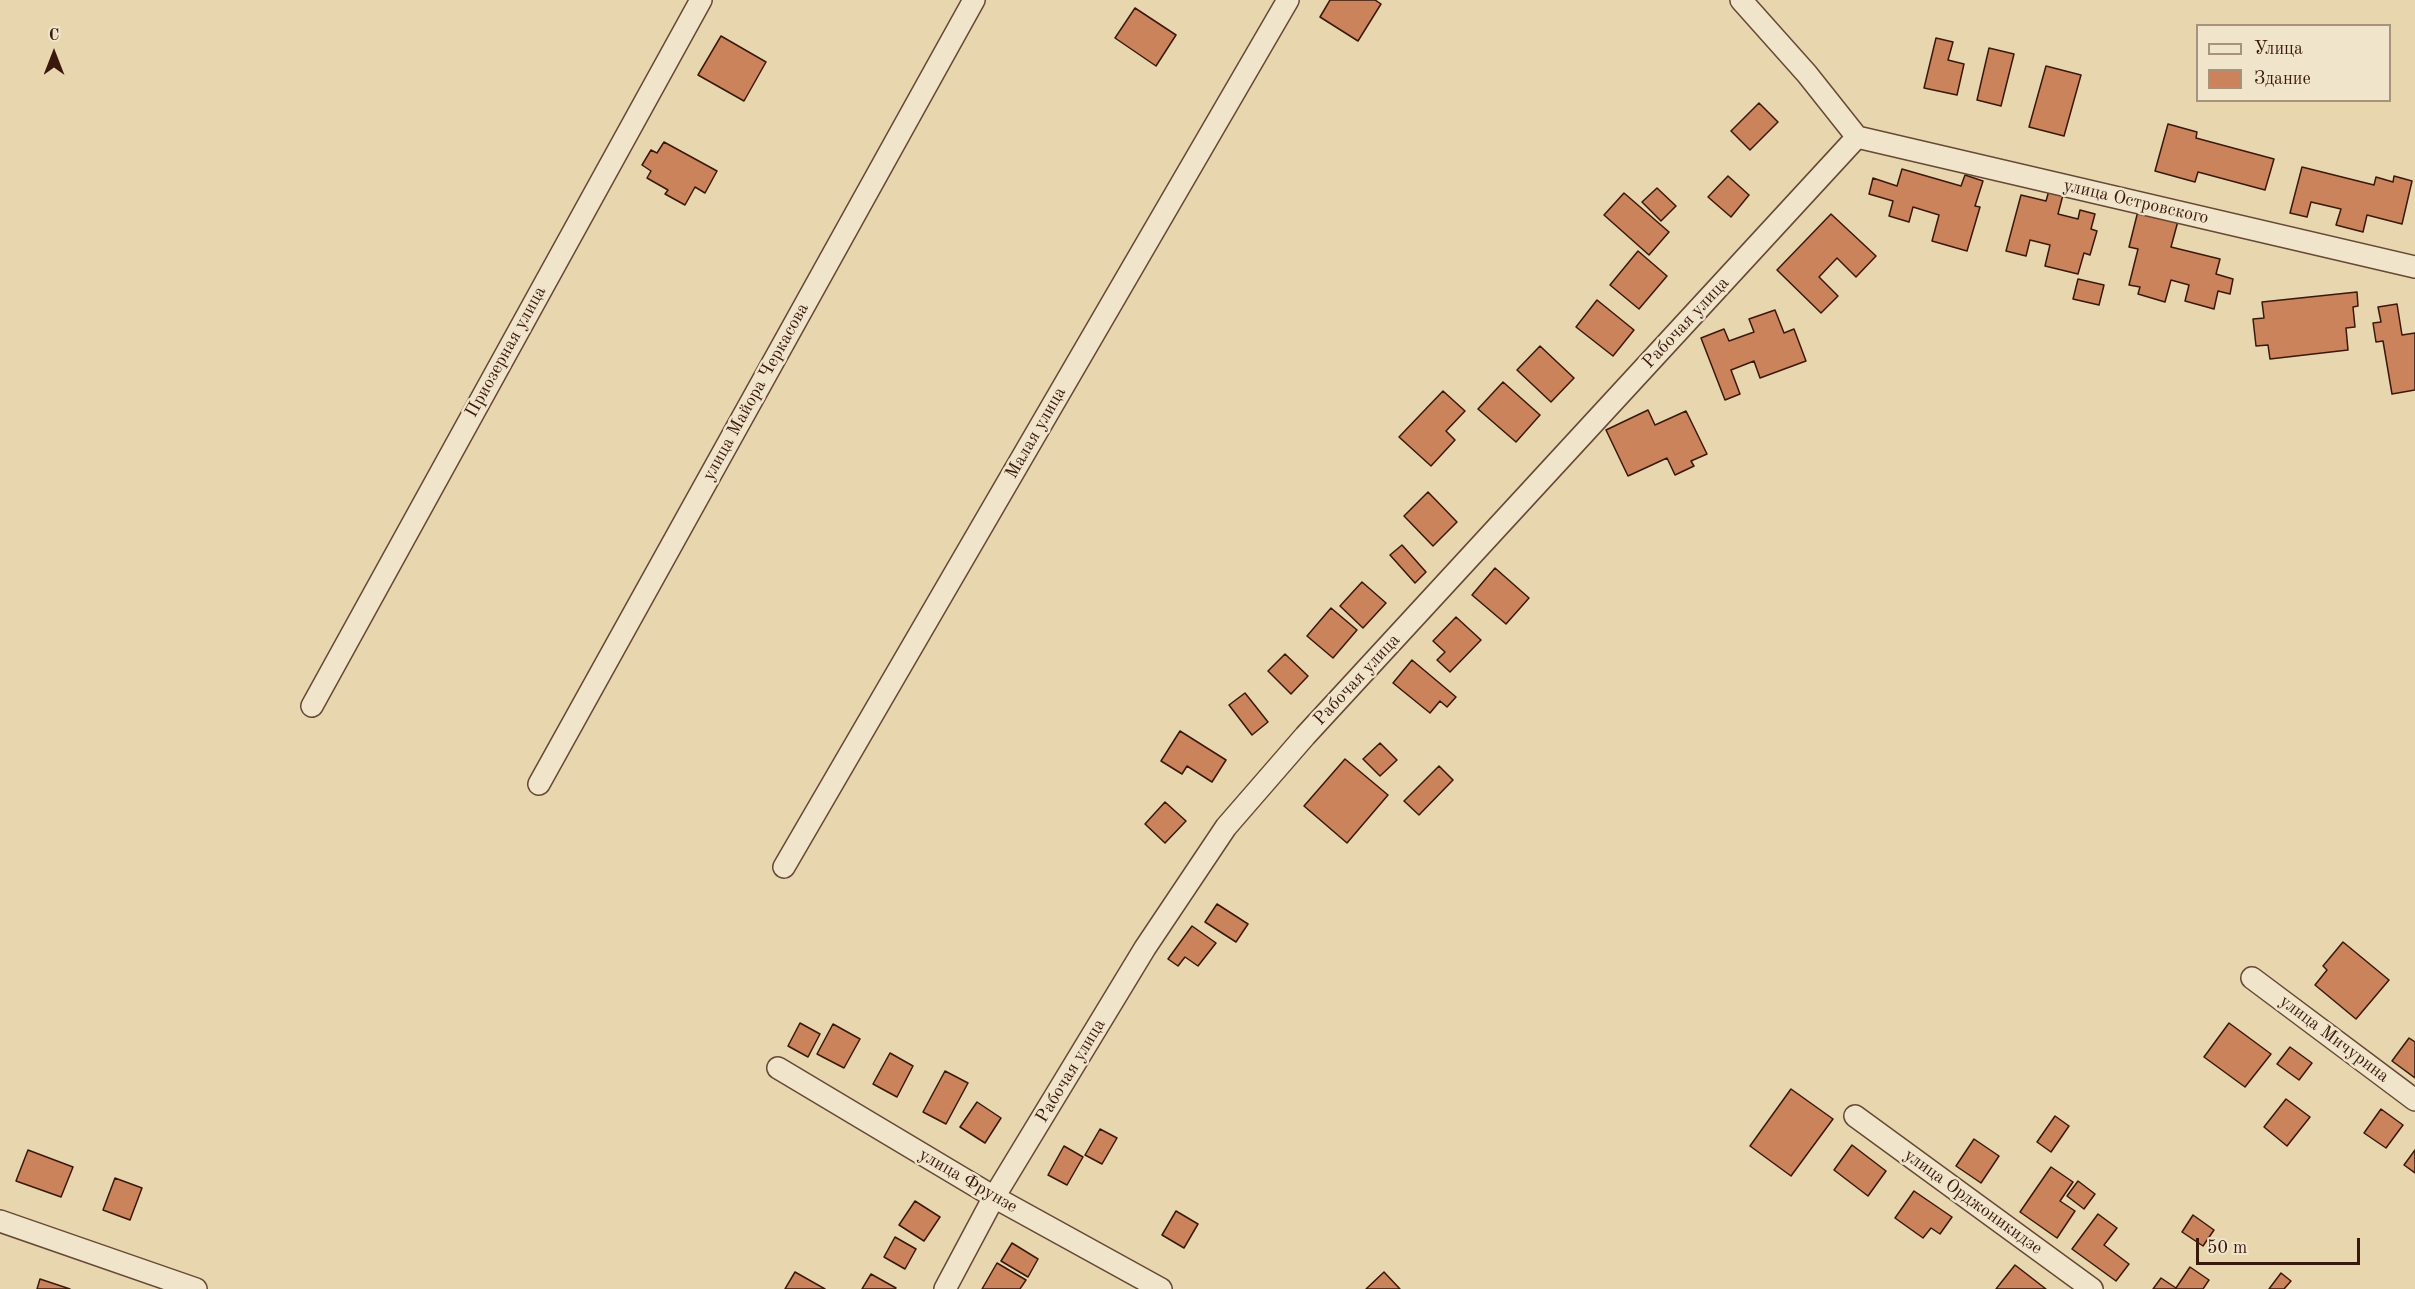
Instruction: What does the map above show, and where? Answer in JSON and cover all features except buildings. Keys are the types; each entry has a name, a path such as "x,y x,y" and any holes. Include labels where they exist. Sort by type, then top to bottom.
{"street":[{"name":"Приозерная улица","path":"312,706 701,0"},
{"name":"улица Майора Черкасова","path":"539,783 974,0"},
{"name":"Малая улица","path":"783,867 1288,0"},
{"path":"1741,0 1807,74 1857,137"},
{"name":"улица Островского","path":"1857,137 2415,267"},
{"name":"Рабочая улица","path":"945,1289 994,1197 1145,948 1226,827 1305,736 1857,137"},
{"name":"улица Мичурина","path":"2252,978 2415,1100"},
{"name":"улица Фрунзе","path":"778,1068 994,1197 1161,1289"},
{"name":"улица Орджоникидзе","path":"1855,1116 2092,1289"},
{"path":"0,1221 196,1289"}]}
